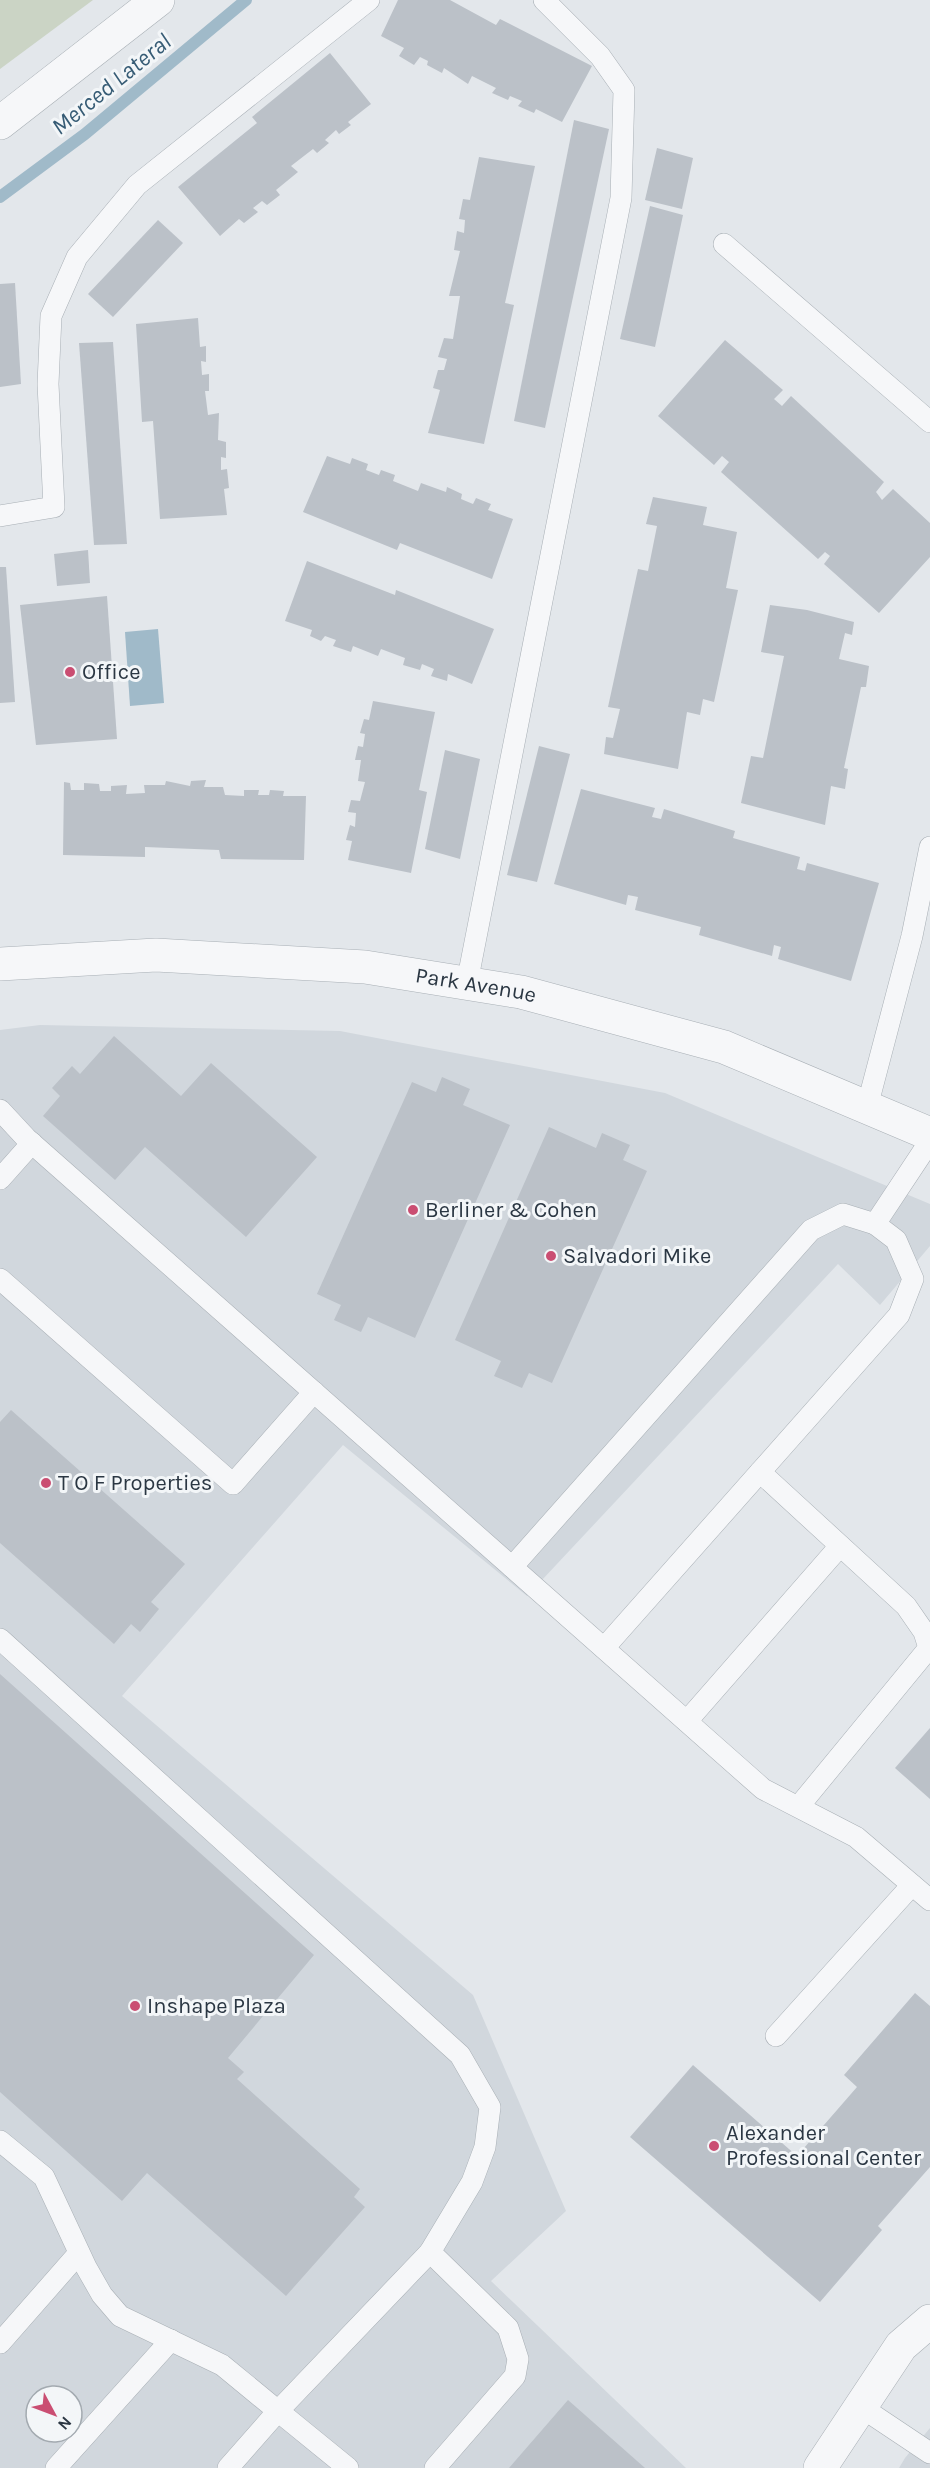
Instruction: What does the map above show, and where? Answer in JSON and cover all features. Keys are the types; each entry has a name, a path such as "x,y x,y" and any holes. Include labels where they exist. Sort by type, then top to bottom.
{"street":[{"path":"0,123 158,0"},
{"name":"Park Avenue","path":"0,964 156,955 365,967 521,992 724,1047 930,1134"},
{"path":"820,2468 902,2346 930,2321"}],"lane":[{"path":"0,516 54,507 48,384 51,316 77,256 138,185 369,0"},
{"path":"467,983 621,198 624,90 600,56 544,0"},
{"path":"724,244 930,422"},
{"path":"867,1107 912,936 930,847"},
{"path":"0,1110 32,1143 763,1789 856,1837 930,1900"},
{"path":"875,1224 930,1141"},
{"path":"0,1179 32,1143"},
{"path":"512,1567 811,1230 843,1214 875,1224 896,1240 914,1279 899,1315 604,1648"},
{"path":"0,1279 233,1484 315,1392"},
{"path":"760,1472 906,1606 924,1632 929,1648 799,1806"},
{"path":"687,1722 840,1546"},
{"path":"0,1639 460,2055 490,2108 485,2147 472,2182 430,2252 278,2411 228,2468"},
{"path":"776,2036 912,1885"},
{"path":"2,2147 44,2177 79,2253 102,2295 120,2316 222,2365 348,2468"},
{"path":"430,2252 508,2328 518,2359 515,2376 435,2468"},
{"path":"0,2343 79,2253"},
{"path":"56,2468 171,2340"},
{"path":"861,2407 930,2453"}],"shaded area":[{"path":"40,1025 340,1031 665,1093 930,1204 930,1246 880,1305 838,1264 527,1596 343,1445 122,1696 473,1995 566,2211 491,2281 686,2468 0,2468 0,1030"},
{"path":"930,2428 930,2468 899,2468 905,2458"}],"green space":[{"path":"0,0 93,0 0,69"}],"water":[{"path":"158,629 164,703 130,706 125,632"}],"building":[{"path":"398,0 450,0 496,25 500,19 592,66 562,122 536,109 534,113 518,106 522,101 510,96 508,100 492,93 496,88 472,76 468,84 444,68 442,73 427,65 428,61 420,57 414,65 399,56 404,48 381,36"},
{"path":"330,53 371,104 348,122 351,125 339,134 336,130 325,140 329,143 317,153 313,149 291,166 298,172 276,190 280,195 267,205 262,201 253,208 258,212 244,223 239,219 220,236 178,187 257,123 252,117"},
{"path":"574,120 609,129 545,428 514,421"},
{"path":"657,148 693,158 682,209 645,200"},
{"path":"479,157 535,166 505,303 514,305 484,444 428,433 440,390 433,388 438,370 444,370 447,359 438,357 444,338 453,339 460,296 449,296 460,251 454,250 457,231 464,233 465,220 459,219 463,199 470,200"},
{"path":"650,206 683,215 655,347 620,339"},
{"path":"158,220 183,243 113,317 88,294"},
{"path":"15,283 21,384 0,387 0,284"},
{"path":"198,318 200,347 206,346 206,362 201,361 202,375 209,374 209,391 205,391 208,415 219,413 218,440 226,442 226,458 221,457 221,470 227,469 229,488 224,489 227,515 160,519 153,421 142,422 136,324"},
{"path":"725,340 783,390 774,399 782,406 791,396 884,482 876,492 882,500 893,489 930,523 930,557 879,613 824,564 830,556 825,552 818,559 721,472 729,462 722,456 714,465 658,416"},
{"path":"113,342 127,544 94,545 79,343"},
{"path":"327,456 350,464 352,458 368,464 366,470 379,475 381,470 395,475 393,481 418,491 421,483 446,492 447,487 462,494 461,499 473,504 476,498 491,504 488,510 513,519 492,579 400,543 397,550 303,512"},
{"path":"653,497 707,507 703,525 737,532 726,588 738,590 714,702 703,699 700,715 687,712 678,769 604,754 606,737 613,738 620,709 608,707 638,569 648,571 657,526 646,524"},
{"path":"88,550 90,583 57,586 54,554"},
{"path":"307,561 395,595 396,590 494,629 472,684 448,674 447,681 431,676 434,669 422,664 420,670 403,665 405,658 381,649 378,656 353,646 351,652 333,646 336,640 325,636 321,641 310,636 312,630 285,621"},
{"path":"0,567 6,567 15,702 0,703"},
{"name":"Office","path":"107,596 117,739 36,745 20,605"},
{"path":"770,605 807,610 854,622 852,635 845,633 839,659 869,666 866,687 861,687 844,768 848,769 845,789 831,786 825,825 741,803 751,756 763,758 784,656 761,652"},
{"path":"373,701 435,712 419,790 427,792 411,873 348,860 352,841 346,840 350,825 355,827 356,813 348,812 351,800 360,801 365,782 358,781 361,760 355,760 358,746 363,747 365,734 360,733 364,719 369,720"},
{"path":"539,746 570,754 537,882 507,875"},
{"path":"445,750 480,759 460,859 425,849"},
{"path":"206,780 204,787 223,787 225,795 244,796 244,790 259,790 258,795 269,795 270,790 284,791 283,796 306,796 304,860 221,859 219,850 145,847 145,857 63,855 64,782 70,783 71,790 84,790 84,783 99,784 100,791 111,791 111,786 127,785 126,794 145,793 144,785 165,785 166,781 190,786 191,781"},
{"path":"581,789 655,808 652,817 661,819 664,809 735,831 733,838 800,857 797,869 805,871 807,863 879,883 851,981 778,959 781,947 774,945 772,956 699,935 701,927 635,910 638,897 628,895 626,905 554,884"},
{"path":"114,1036 181,1096 211,1063 317,1157 246,1237 145,1147 115,1180 43,1116 60,1096 52,1088 72,1066 80,1074"},
{"name":"Berliner & Cohen","path":"442,1077 470,1089 463,1105 510,1125 415,1338 368,1317 361,1332 334,1320 341,1305 317,1294 412,1082 436,1092"},
{"name":"Salvadori Mike","path":"549,1127 596,1148 602,1133 630,1145 623,1160 647,1171 552,1383 529,1373 522,1388 494,1376 501,1361 455,1340"},
{"name":"T O F Properties","path":"11,1410 185,1564 151,1602 159,1609 140,1632 131,1624 114,1644 0,1543 0,1422"},
{"name":"Inshape Plaza","path":"0,1674 314,1955 228,2058 244,2072 237,2079 360,2189 354,2197 365,2207 286,2296 147,2173 122,2201 0,2092"},
{"path":"930,1728 930,1799 895,1768"},
{"name":"Alexander Professional Center","path":"915,1993 930,2006 930,2167 878,2226 882,2230 820,2302 630,2137 693,2065 797,2156 857,2087 844,2075"},
{"path":"568,2400 645,2468 509,2468"}],"waterway":[{"name":"Merced Lateral","path":"0,197 85,134 246,0"}],"place":[{"name":"Office","path":"70,672"},
{"name":"Berliner & Cohen","path":"413,1210"},
{"name":"Salvadori Mike","path":"551,1256"},
{"name":"T O F Properties","path":"46,1483"},
{"name":"Inshape Plaza","path":"135,2006"},
{"name":"Alexander Professional Center","path":"714,2146"}]}
